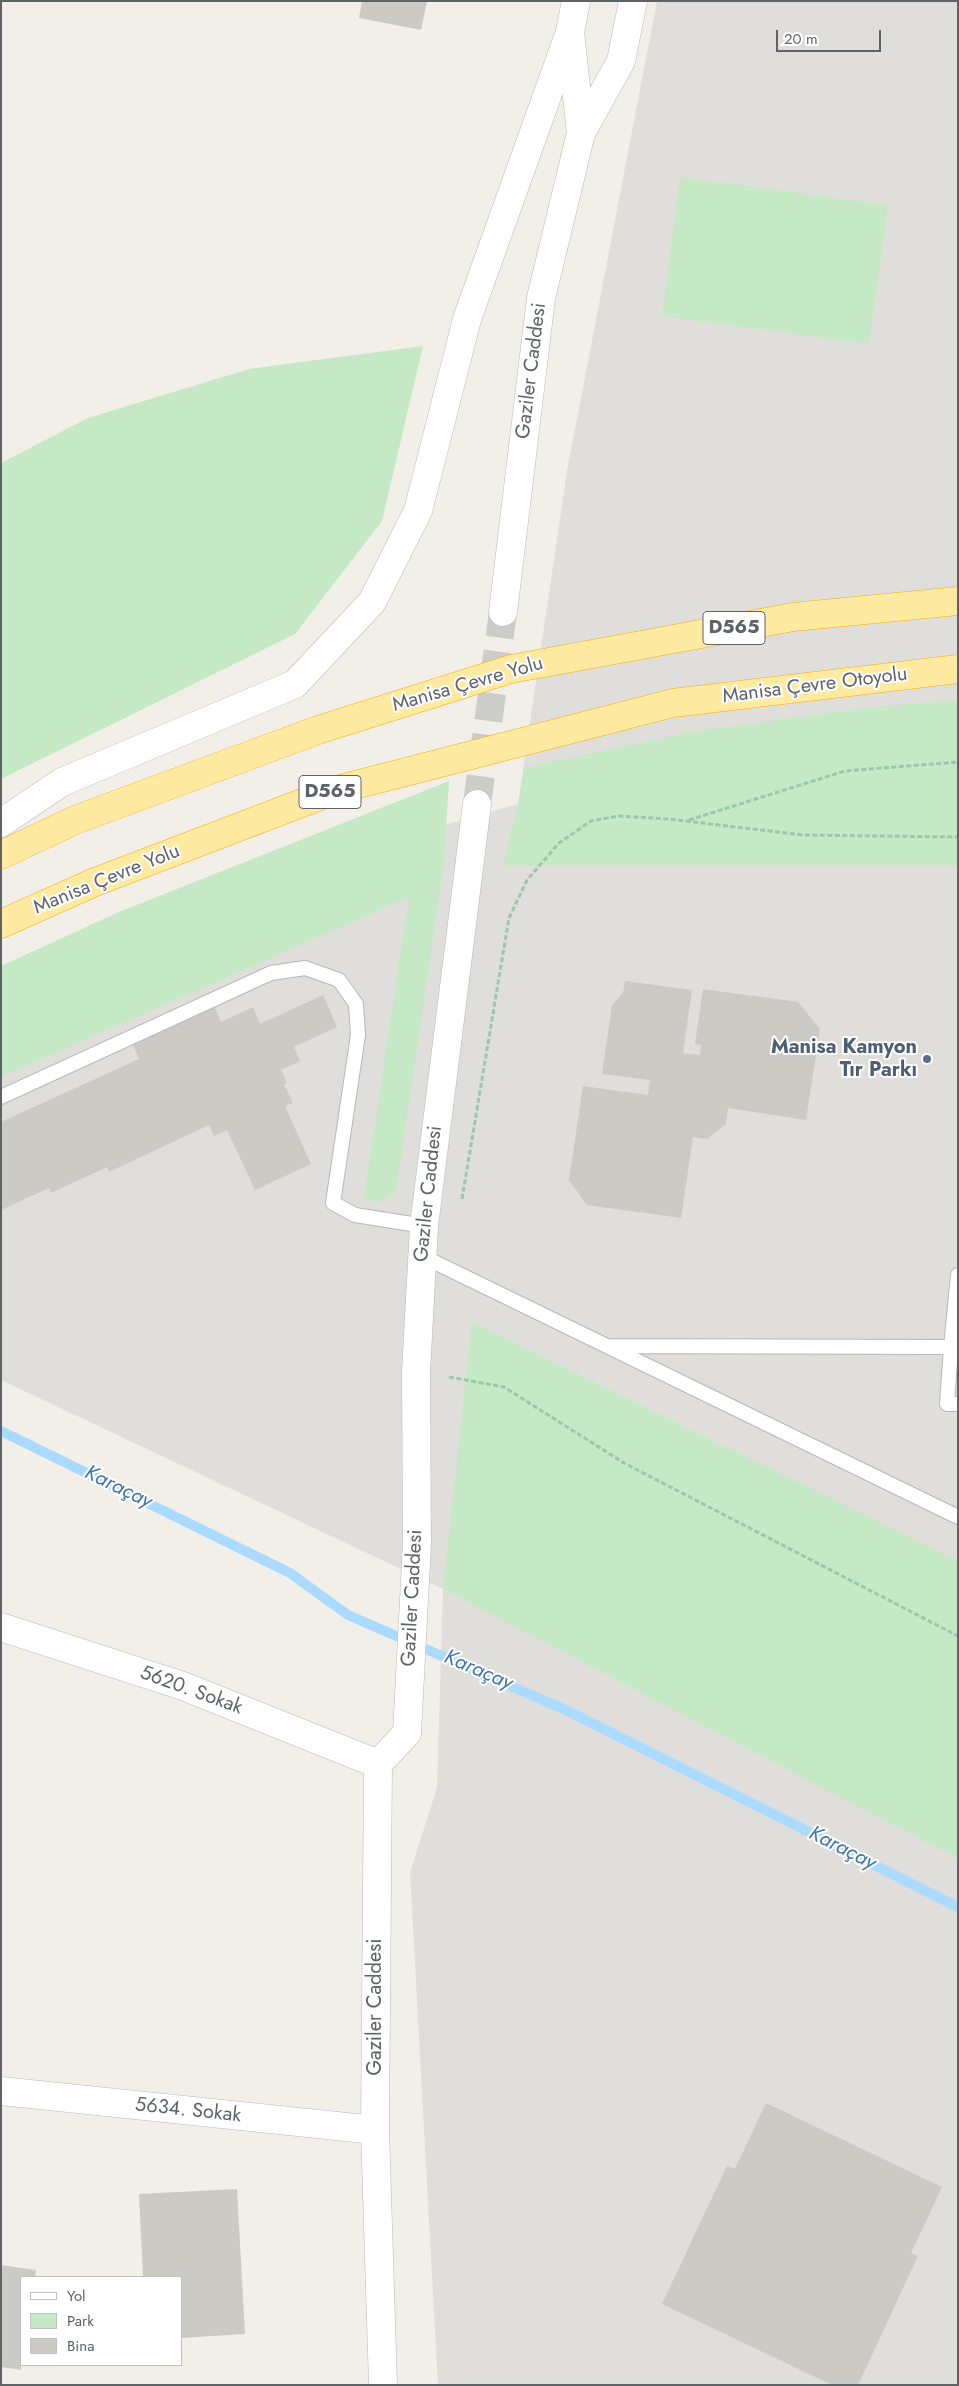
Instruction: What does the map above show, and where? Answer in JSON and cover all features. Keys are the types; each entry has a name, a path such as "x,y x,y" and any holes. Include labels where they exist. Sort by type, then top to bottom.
{"highway":[{"name":"Manisa Çevre Yolu","path":"1,855 75,820 309,733 511,669 793,617 958,601"},
{"name":"Manisa Çevre Otoyolu","path":"673,703 958,669"},
{"name":"Manisa Çevre Yolu","path":"1,924 95,882 336,790 673,703"}],"street":[{"name":"Gaziler Caddesi","path":"576,1 570,32 581,133"},
{"name":"Gaziler Caddesi","path":"504,612 540,298 581,133 621,61 633,1"},
{"path":"1,823 62,782 294,684 372,602 418,511 467,319 570,32"},
{"name":"Gaziler Caddesi","path":"383,2385 375,2130 378,1764 406,1733 417,1543 416,1372 424,1226 477,804"},
{"name":"5620. Sokak","path":"1,1627 183,1686 378,1764"},
{"name":"5634. Sokak","path":"1,2091 375,2130"}],"lane":[{"path":"1,1097 272,973 305,968 339,980 356,1004 358,1035 333,1203 355,1215 424,1226"},
{"path":"422,1256 958,1517"},
{"path":"958,1274 947,1404 958,1404"},
{"path":"604,1346 951,1348"}],"path":[{"path":"686,821 845,771 958,762"},
{"path":"424,1226 462,1204 509,918 527,880 559,843 591,821 619,816 686,821 803,835 958,838"},
{"path":"416,1372 504,1387 624,1463 958,1636"}],"shaded area":[{"path":"657,1 958,1 958,2385 438,2385 410,1872 437,1788 443,1589 1,1380 1,1018 331,857 518,804 567,471"}],"green space":[{"path":"680,177 888,205 869,344 662,316"},
{"path":"423,346 382,521 295,634 1,779 1,463 88,418 249,369"},
{"path":"958,700 958,866 503,866 518,804 524,768 690,732 875,707"},
{"path":"449,781 444,862 396,1191 380,1202 364,1199 409,897 1,1077 1,966 119,912"},
{"path":"472,1322 958,1561 958,1859 443,1589"}],"building":[{"path":"362,1 427,1 421,30 359,18"},
{"path":"625,981 692,990 683,1053 700,1055 701,1045 695,1044 703,989 798,1002 820,1029 806,1120 728,1108 726,1124 707,1139 693,1137 681,1218 587,1205 569,1180 583,1086 648,1095 650,1080 602,1074 612,1005 623,993"},
{"path":"323,995 337,1027 294,1047 300,1061 281,1070 287,1083 284,1084 293,1103 285,1106 311,1164 255,1190 227,1130 214,1136 209,1125 109,1172 107,1167 51,1193 49,1188 1,1210 1,1122 139,1059 133,1045 215,1007 221,1022 253,1007 260,1024"},
{"path":"766,2103 942,2187 911,2253 918,2256 858,2385 832,2385 662,2304 727,2166 735,2169"},
{"path":"237,2189 245,2334 182,2338 182,2276 143,2276 139,2194"},
{"path":"1,2265 36,2270 35,2276 20,2276 21,2370 1,2367"}],"waterway":[{"name":"Karaçay","path":"1,1431 290,1573 348,1615 568,1711 958,1907"}],"tunnel":[{"path":"477,804 503,612"}],"place":[{"name":"Manisa Kamyon Tır Parkı","path":"927,1059"}]}
